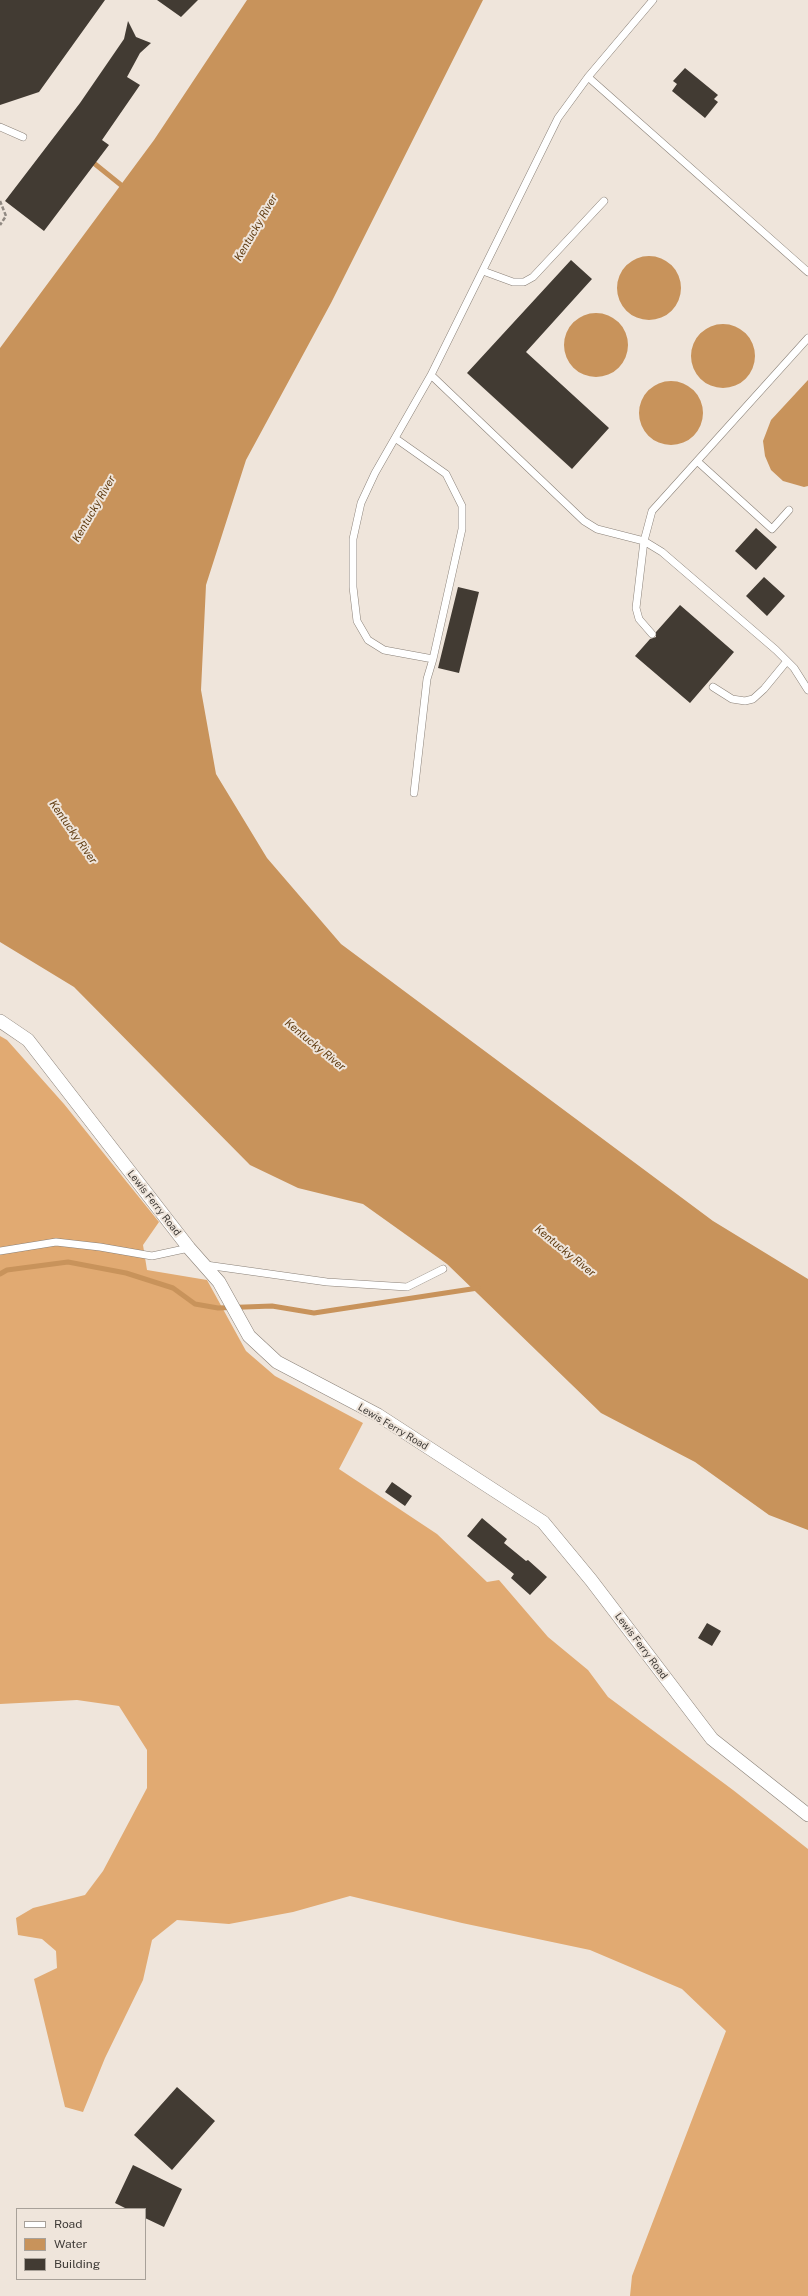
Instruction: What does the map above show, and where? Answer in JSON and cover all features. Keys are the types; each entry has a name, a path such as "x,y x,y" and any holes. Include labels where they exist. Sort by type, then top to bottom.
{"street":[{"name":"Lewis Ferry Road","path":"0,1021 28,1040 189,1248 219,1282 249,1336 276,1362 378,1415 543,1522 591,1580 712,1739 808,1816"}],"lane":[{"path":"433,659 384,650 368,640 358,621 353,587 353,539 361,504 395,438 431,375 558,118 588,77 653,0"},
{"path":"588,77 808,272"},
{"path":"0,127 23,137"},
{"path":"483,271 514,282 524,282 533,277 604,201"},
{"path":"652,634 639,619 636,608 644,541 652,511 808,338"},
{"path":"431,375 584,521 597,529 644,541 662,552 787,661 808,690"},
{"path":"395,438 446,474 462,506 462,530 433,659 427,679 414,793"},
{"path":"697,461 772,530 789,510"},
{"path":"713,687 732,699 745,702 753,698 764,689 787,661"},
{"path":"0,1251 56,1242 100,1247 152,1256 189,1248"},
{"path":"203,1264 327,1282 407,1287 443,1269"}],"path":[{"path":"0,201 6,216 0,225"}],"shaded area":[{"path":"0,1036 7,1040 64,1104 159,1222 143,1245 147,1270 207,1280 246,1351 275,1376 363,1423 339,1469 437,1534 487,1582 499,1580 548,1637 588,1670 608,1697 733,1790 808,1849 808,2296 630,2296 632,2276 726,2031 682,1989 590,1950 462,1923 350,1896 293,1912 229,1924 177,1920 152,1940 143,1980 105,2058 83,2112 65,2107 34,1979 57,1968 56,1951 42,1939 18,1935 16,1918 33,1908 85,1895 103,1871 147,1788 147,1750 119,1706 77,1700 0,1704"}],"water":[{"name":"Kentucky River","path":"247,0 483,0 331,303 246,460 206,585 201,690 216,774 267,858 341,944 713,1221 808,1279 808,1530 769,1515 695,1462 601,1413 447,1264 363,1204 298,1188 250,1165 74,987 0,942 0,348 154,140"},
{"path":"649,256 667,261 672,265 676,270 681,288 676,306 672,311 667,315 649,320 631,315 626,311 622,306 617,288 622,270 626,265 631,261"},
{"path":"596,313 608,315 619,322 626,333 628,345 626,357 619,368 608,375 596,377 584,375 573,368 566,357 564,345 566,333 573,322 584,315"},
{"path":"723,324 741,329 746,333 750,338 755,356 750,374 746,379 741,383 723,388 705,383 700,379 696,374 691,356 696,338 700,333 705,329"},
{"path":"808,380 808,486 804,487 783,481 771,470 765,456 763,441 771,420"},
{"path":"671,381 689,386 694,390 698,395 703,413 698,431 694,436 689,440 671,445 653,440 648,436 644,431 639,413 644,395 648,390 653,386"}],"building":[{"path":"0,0 105,0 39,92 0,105"},
{"path":"157,0 198,0 181,17"},
{"path":"128,21 136,37 151,43 140,53 127,77 140,85 102,140 109,145 44,231 5,201 80,103 124,39"},
{"path":"685,68 718,95 714,99 718,102 705,118 672,91 677,84 673,81"},
{"path":"571,260 592,279 526,352 609,428 572,469 467,373"},
{"path":"756,528 777,547 756,570 735,551"},
{"path":"764,577 785,596 767,616 746,596"},
{"path":"458,587 479,592 459,673 438,668"},
{"path":"680,605 734,652 690,703 635,656 650,639 656,637 656,632"},
{"path":"392,1482 412,1496 405,1506 385,1492"},
{"path":"482,1518 507,1539 504,1543 526,1561 528,1560 547,1577 530,1595 511,1578 514,1574 467,1536"},
{"path":"707,1623 721,1631 712,1646 698,1638"},
{"path":"177,2087 215,2121 172,2170 134,2135"},
{"path":"133,2165 182,2189 164,2227 146,2218 146,2208 125,2208 115,2203"}],"waterway":[{"path":"95,164 121,185"},
{"path":"0,1274 7,1270 68,1262 126,1273 173,1288 195,1304 218,1308 272,1306 314,1313 478,1288"}]}
